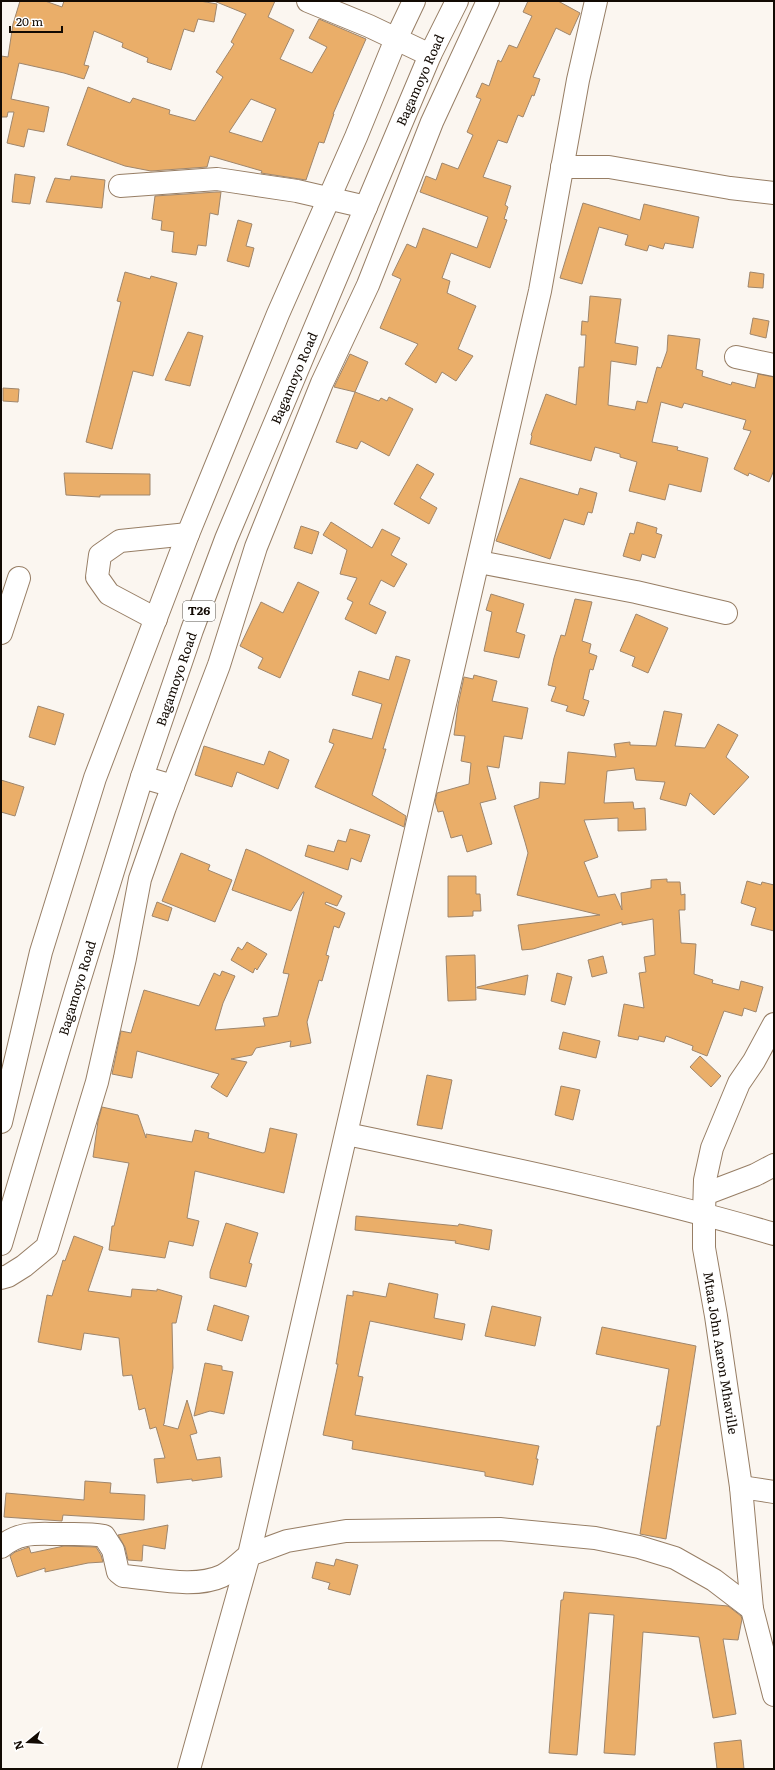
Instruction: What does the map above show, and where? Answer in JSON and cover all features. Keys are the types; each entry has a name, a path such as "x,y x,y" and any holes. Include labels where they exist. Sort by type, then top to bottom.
{"main road":[{"path":"308,1 430,55"},
{"path":"1,1122 46,937 95,778 188,534 278,314 396,39 414,1"},
{"name":"Bagamoyo Road","path":"1,1244 76,991 142,777 192,630 226,539 430,55 457,1"},
{"path":"1,1278 8,1276 24,1266 47,1247 97,1082 125,958 140,879 173,786 219,665 256,547 322,383 368,285 432,122 488,1"},
{"path":"188,1769 249,1555 479,562 540,291 578,80 596,1"},
{"path":"562,167 609,167 730,188 774,193"},
{"path":"120,186 217,179 297,190 366,207"},
{"path":"736,357 774,365"},
{"path":"156,619 109,594 98,577 100,555 120,540 188,534"},
{"path":"479,562 636,592 726,613"},
{"path":"1,633 19,578"},
{"path":"142,777 173,786"},
{"name":"Mtaa John Aaron Mhaville","path":"774,1024 754,1061 739,1083 712,1148 705,1180 704,1248 716,1316 741,1487 752,1609 774,1695"},
{"path":"347,1134 548,1177 705,1203 774,1234"},
{"path":"705,1203 774,1165"},
{"path":"741,1487 774,1492"},
{"path":"1,1547 10,1539 34,1532 86,1533 104,1536 113,1550 118,1572 123,1576 189,1582 207,1581 223,1575 249,1555 287,1541 346,1531 500,1529 594,1538 639,1546 675,1558 714,1580 752,1609"}],"building":[{"path":"20,1 45,1 62,7 64,1 200,1 217,4 214,22 198,19 194,32 184,29 171,70 147,62 148,58 122,47 123,43 94,31 84,65 89,66 84,79 19,63 11,99 49,107 44,132 28,129 24,147 7,143 14,112 8,112 7,117 1,117 1,56 8,57 13,24"},
{"path":"214,1 275,1 268,17 294,30 280,59 312,73 327,47 309,38 319,19 366,39 333,114 324,143 319,142 306,180 261,173 262,171 210,156 207,167 151,171 125,166 67,145 88,87 130,103 133,98 170,110 169,114 195,121 223,77 216,72 234,44 231,42 246,14","holes":["251,99 276,109 262,142 229,132"]},
{"path":"528,1 558,1 580,13 570,35 556,28 533,77 540,79 534,96 532,95 523,117 518,115 507,143 498,140 483,177 511,186 505,205 508,207 504,219 507,220 490,268 451,253 442,278 450,281 447,293 476,306 458,349 473,356 456,381 442,372 436,383 405,364 418,344 380,328 401,279 392,275 407,244 416,248 423,228 477,248 488,217 420,192 426,176 436,180 442,163 458,169 473,135 467,132 481,99 476,97 482,83 489,86 498,60 501,62 509,45 517,48 532,16 523,12"},
{"path":"15,174 35,177 30,204 12,202"},
{"path":"71,176 105,180 102,208 46,202 55,178 70,180"},
{"path":"221,192 218,215 210,213 206,246 198,245 196,255 172,252 174,232 161,230 162,221 152,219 155,196"},
{"path":"583,203 640,220 644,204 699,217 693,248 665,243 663,249 649,245 647,251 625,245 628,235 599,227 582,284 560,278"},
{"path":"238,220 252,224 246,246 254,248 249,267 227,261"},
{"path":"125,272 150,279 151,276 177,283 153,376 133,371 112,449 86,442 121,302 117,301"},
{"path":"750,272 764,274 763,288 748,287"},
{"path":"590,296 621,299 615,343 638,347 636,365 611,361 608,405 635,410 637,401 647,403 657,367 661,368 667,351 668,335 700,339 696,369 703,371 702,376 731,385 732,382 755,388 758,374 774,377 774,470 769,482 749,473 748,476 734,469 751,431 743,429 746,420 684,403 682,408 661,402 652,442 678,447 677,450 708,458 701,492 669,484 665,500 629,491 637,462 620,457 620,454 595,447 591,461 530,444 531,435 546,394 576,405 579,367 584,367 586,335 581,335 582,321 588,322"},
{"path":"753,318 769,321 766,338 750,334"},
{"path":"188,332 203,336 190,386 165,380"},
{"path":"350,354 368,362 355,392 334,387"},
{"path":"3,388 19,389 18,402 3,401"},
{"path":"355,392 379,401 381,398 387,401 389,397 413,409 389,456 361,441 357,449 336,442"},
{"path":"417,464 434,474 420,498 437,508 429,524 394,504"},
{"path":"64,473 150,474 150,495 100,495 100,497 66,495"},
{"path":"520,478 578,495 580,488 597,493 592,513 588,512 584,525 564,519 550,559 496,541"},
{"path":"331,522 372,548 382,529 400,538 391,555 407,564 394,587 381,580 369,604 386,612 376,634 345,619 353,602 347,599 357,578 340,574 347,550 323,535"},
{"path":"637,522 657,528 656,533 662,535 655,558 642,554 640,561 623,556 630,533 634,534"},
{"path":"301,526 319,532 312,554 294,548"},
{"path":"298,582 319,592 280,678 258,668 263,658 240,646 261,602 283,613"},
{"path":"491,594 524,604 516,632 525,635 519,658 484,651 492,612 486,610"},
{"path":"575,599 592,602 582,641 591,644 589,653 597,656 593,670 590,669 583,699 589,701 584,716 566,711 568,706 551,701 556,687 548,685 561,635 565,636"},
{"path":"636,614 668,628 648,673 632,666 635,657 620,651"},
{"path":"396,656 410,660 383,749 386,749 372,795 406,816 404,827 315,787 334,744 329,742 333,729 372,739 382,704 352,695 359,671 389,680"},
{"path":"474,675 497,681 492,701 528,708 522,739 504,736 499,768 487,766 496,799 480,803 492,844 467,852 462,835 451,838 443,811 438,812 435,802 437,793 469,784 471,763 461,761 465,736 454,735 464,677 473,679"},
{"path":"38,706 64,714 55,745 29,737"},
{"path":"664,711 682,714 675,746 705,748 718,724 738,735 726,757 749,777 714,815 690,793 686,806 660,799 665,782 636,780 634,768 607,771 604,803 633,802 634,809 645,808 646,830 618,831 618,818 584,820 598,857 584,862 598,897 615,894 622,910 621,893 651,888 651,880 667,879 667,882 680,882 681,895 685,894 685,910 679,910 681,943 696,944 694,974 713,980 712,983 739,990 741,981 763,987 756,1012 744,1008 742,1016 724,1011 707,1056 692,1050 693,1046 666,1036 664,1042 639,1036 638,1040 618,1036 624,1004 644,1008 639,973 646,972 644,957 655,955 653,919 622,925 622,922 533,949 522,950 518,925 600,915 517,895 528,853 514,806 539,798 540,782 565,784 568,752 616,757 614,744 630,742 630,745 656,746"},
{"path":"204,746 264,765 269,751 289,760 278,789 237,772 232,787 195,775"},
{"path":"1,780 24,787 15,816 1,812"},
{"path":"350,829 370,835 361,862 351,858 348,870 305,856 308,845 334,852 338,840 346,842"},
{"path":"246,849 342,896 337,906 326,902 325,904 345,913 339,928 334,926 326,955 329,956 322,981 319,980 307,1022 311,1043 290,1047 291,1041 256,1048 252,1055 231,1059 247,1062 227,1097 211,1087 219,1074 137,1051 132,1078 112,1074 121,1031 131,1033 144,990 199,1006 214,973 220,976 222,971 235,976 223,1003 215,1030 265,1026 263,1018 278,1016 289,974 283,973 304,892 291,911 232,890"},
{"path":"181,853 210,865 208,870 232,880 215,922 162,901"},
{"path":"448,876 476,876 476,894 480,894 481,911 473,911 473,916 448,917"},
{"path":"747,881 761,885 762,882 774,885 774,931 751,925 756,908 741,903"},
{"path":"157,902 172,908 168,921 152,916"},
{"path":"247,942 267,954 257,970 255,968 253,973 231,960 238,947 242,950"},
{"path":"475,955 476,1000 448,1001 446,956"},
{"path":"603,956 607,973 592,977 588,960"},
{"path":"557,973 572,977 565,1005 551,1001"},
{"path":"528,975 525,995 477,988 477,987"},
{"path":"563,1032 600,1041 596,1058 559,1049"},
{"path":"700,1056 721,1076 711,1087 690,1067"},
{"path":"427,1075 452,1080 442,1129 417,1125"},
{"path":"561,1086 580,1090 573,1120 555,1115"},
{"path":"102,1107 138,1115 146,1138 146,1134 192,1142 195,1130 209,1133 208,1138 263,1153 265,1152 270,1128 297,1134 284,1193 195,1171 187,1218 199,1221 193,1246 169,1241 165,1258 109,1250 112,1226 114,1226 129,1163 93,1157 98,1121"},
{"path":"356,1216 458,1226 459,1224 492,1230 489,1250 455,1243 456,1241 355,1230"},
{"path":"226,1223 258,1233 249,1263 252,1264 246,1287 210,1278 210,1272"},
{"path":"74,1236 103,1247 88,1291 131,1297 132,1289 157,1291 157,1289 182,1296 176,1323 172,1323 173,1368 163,1425 178,1429 187,1400 197,1433 190,1435 197,1460 220,1457 222,1477 192,1481 192,1479 157,1483 154,1459 165,1458 156,1427 150,1429 145,1408 139,1410 132,1375 123,1376 119,1338 84,1333 81,1350 38,1342 47,1295 52,1296 63,1260 65,1261"},
{"path":"389,1283 438,1294 434,1318 465,1324 462,1340 370,1321 358,1376 363,1377 355,1415 539,1446 533,1485 485,1476 485,1472 352,1449 353,1441 323,1435 338,1364 336,1364 347,1295 353,1296 353,1291 386,1297"},
{"path":"214,1305 249,1316 242,1341 207,1330"},
{"path":"492,1306 541,1317 535,1346 485,1336"},
{"path":"602,1327 696,1346 666,1539 640,1534 657,1426 660,1426 669,1369 596,1354"},
{"path":"205,1363 222,1366 222,1370 233,1372 224,1414 210,1411 194,1416"},
{"path":"85,1481 111,1483 110,1493 145,1495 144,1520 63,1515 62,1521 4,1517 6,1493 84,1500"},
{"path":"168,1525 165,1549 143,1545 142,1561 128,1560 125,1547 118,1535"},
{"path":"64,1546 96,1547 103,1562 88,1563 45,1572 45,1568 17,1577 10,1556 15,1552 29,1547 31,1553"},
{"path":"336,1559 358,1565 350,1595 328,1589 330,1583 312,1578 316,1562 334,1566"},
{"path":"564,1592 728,1606 741,1616 742,1619 738,1640 723,1639 736,1714 713,1718 699,1637 643,1632 635,1755 604,1753 614,1615 589,1613 577,1755 549,1753 561,1600 563,1600"},
{"path":"741,1740 744,1769 717,1769 714,1743"}]}
